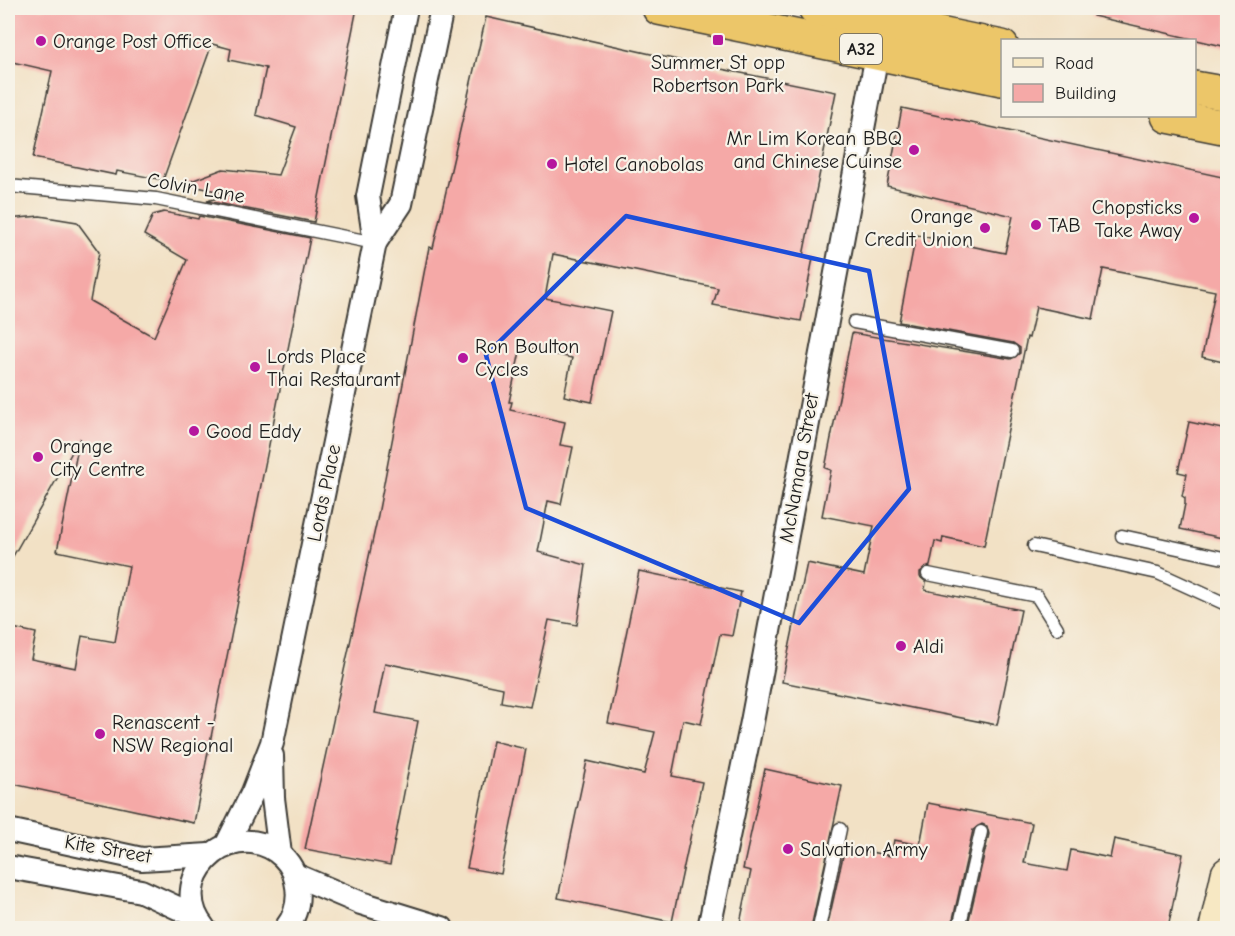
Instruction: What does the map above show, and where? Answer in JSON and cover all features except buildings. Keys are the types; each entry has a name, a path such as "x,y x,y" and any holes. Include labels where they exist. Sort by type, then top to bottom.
{"highway":[{"name":"A32","path":"659,8 882,27 1001,47"},
{"name":"A32","path":"815,8 882,27 1001,80"},
{"path":"1196,88 1227,94"},
{"path":"1173,117 1227,129"}],"main road":[{"path":"1216,928 1227,874"}],"street":[{"name":"Lords Place","path":"200,922 191,900 193,883 199,868 218,850 253,792 272,743 375,243 368,196 406,8"},
{"name":"Lords Place","path":"375,243 401,204 442,8"},
{"name":"McNamara Street","path":"709,928 752,722 882,27"},
{"name":"Lords Place","path":"272,743 273,798 280,854"},
{"name":"Kite Street","path":"8,830 142,859 218,850 255,842 280,854"},
{"path":"280,854 295,875 298,890 298,906 286,928"},
{"name":"Kite Street","path":"8,867 141,891 200,922"},
{"path":"295,875 361,903 442,928"}],"lane":[{"name":"Colvin Lane","path":"8,186 156,199 375,243"},
{"path":"854,322 1012,351"},
{"path":"1122,536 1227,559"},
{"path":"1034,546 1158,573 1227,605"},
{"path":"928,574 1037,596 1057,628"},
{"path":"819,928 840,829"},
{"path":"959,928 981,832"}],"highlighted area":[{"path":"626,216 869,271 909,489 799,623 526,508 486,355"}],"place":[{"name":"Summer St opp Robertson Park","path":"718,40"},
{"name":"Orange Post Office","path":"41,41"},
{"name":"Mr Lim Korean BBQ and Chinese Cuinse","path":"914,150"},
{"name":"Hotel Canobolas","path":"552,164"},
{"name":"Chopsticks Take Away","path":"1194,218"},
{"name":"TAB","path":"1036,225"},
{"name":"Orange Credit Union","path":"985,228"},
{"name":"Ron Boulton Cycles","path":"463,358"},
{"name":"Lords Place Thai Restaurant","path":"255,367"},
{"name":"Good Eddy","path":"194,431"},
{"name":"Orange City Centre","path":"38,457"},
{"name":"Aldi","path":"901,646"},
{"name":"Renascent - NSW Regional","path":"100,734"},
{"name":"Salvation Army","path":"788,849"}]}
